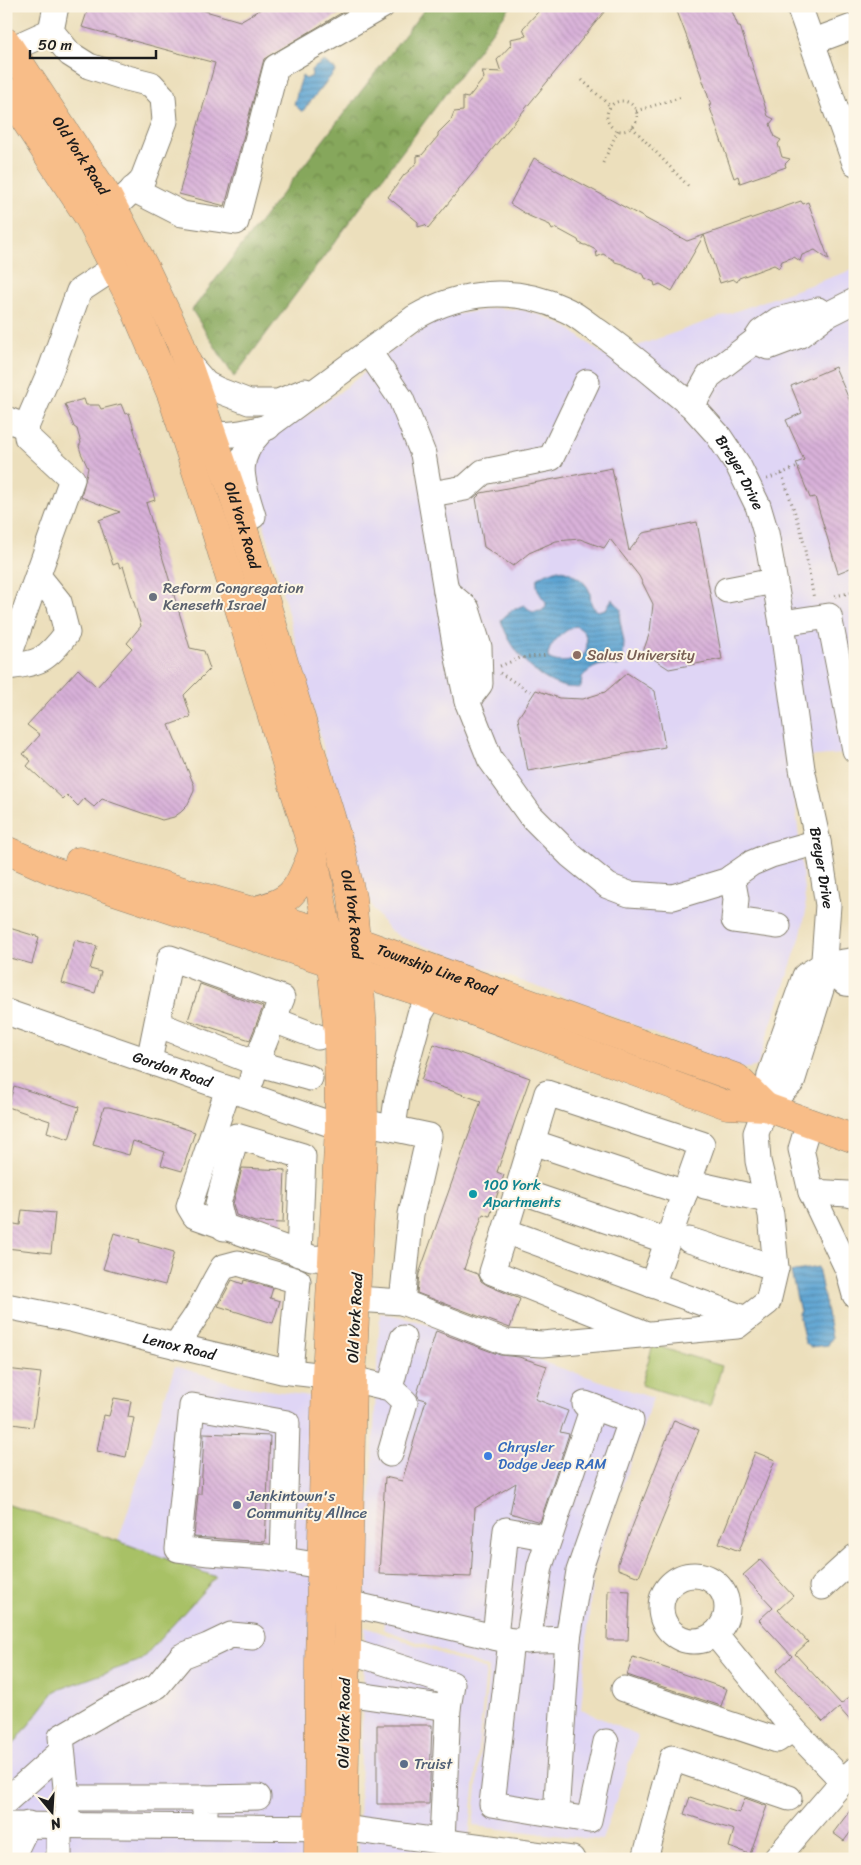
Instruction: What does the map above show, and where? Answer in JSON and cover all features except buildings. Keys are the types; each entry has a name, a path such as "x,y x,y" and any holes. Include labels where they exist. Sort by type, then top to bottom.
{"main road":[{"name":"Old York Road","path":"9,45 101,213 114,268 132,302 171,394 213,523 313,851 328,934 329,961 351,1125 356,1299 352,1379 345,1693 330,1828 318,1859"},
{"name":"Old York Road","path":"6,91 146,270 179,339 233,494 341,850 352,898 363,1031 332,1259 326,1376 321,1566 330,1828 342,1859"},
{"name":"Township Line Road","path":"6,841 356,941 737,1078 766,1107"},
{"name":"Township Line Road","path":"6,850 51,870 431,996 726,1105 766,1107 855,1138"},
{"path":"250,911 272,906 291,895 297,888 313,851"},
{"path":"321,1599 348,1603"}],"street":[{"path":"51,31 56,6"},
{"path":"133,189 182,214 236,222 276,67 382,6"},
{"path":"799,6 855,163"},
{"path":"812,42 855,26"},
{"path":"9,45 51,31"},
{"path":"51,31 70,54 89,66 152,84 163,97 165,121 142,181 101,213"},
{"path":"38,576 59,602 67,633 54,651 32,665 6,666 72,479 27,437 16,423 51,369 78,291 114,268"},
{"name":"Breyer Drive","path":"286,669 284,631 242,475 244,457 254,438 414,318 442,304 472,295 522,295 538,299 572,314 609,338 692,406 728,448 758,506 766,533 782,623 802,770 818,842 828,905 822,986 792,1082 766,1107"},
{"path":"692,406 709,376 755,341 768,347 800,335 825,316 855,301"},
{"path":"369,352 401,399 423,454 455,644 467,701 490,759 530,815 570,855 608,886 629,894 673,897 726,881 752,864 771,855 818,842"},
{"name":"Breyer Drive","path":"187,362 206,384 228,394 257,403 278,402 332,379"},
{"path":"430,494 465,488 483,472 550,458 587,382"},
{"name":"Breyer Drive","path":"171,394 193,423 205,431 235,434 268,427"},
{"path":"727,590 774,581"},
{"path":"782,623 829,616 855,750"},
{"path":"732,877 736,899 734,920 778,926"},
{"path":"149,1061 170,958 282,998 256,1063 238,1092 189,1206 195,1216 224,1228 312,1258 332,1259"},
{"path":"823,965 855,962"},
{"path":"823,965 846,983 855,984"},
{"path":"394,1128 397,1099 420,1014 431,996"},
{"name":"Gordon Road","path":"6,1012 238,1092 351,1125 394,1128 429,1136 411,1214 402,1302"},
{"path":"274,1020 318,1037"},
{"path":"157,1024 256,1063 310,1078"},
{"path":"648,1334 492,1272 547,1093 702,1144 695,1190 678,1241 652,1285"},
{"path":"356,1299 402,1302 505,1342 543,1344 738,1326 768,1302 776,1268 771,1215 758,1160 756,1133 766,1107"},
{"path":"809,1122 801,1149 811,1192 848,1270 855,1295"},
{"path":"224,1228 218,1204 236,1136 303,1156 299,1254"},
{"path":"532,1142 695,1190 767,1200"},
{"path":"517,1190 678,1241 776,1268"},
{"path":"811,1192 855,1196"},
{"path":"505,1232 746,1319"},
{"path":"176,1346 186,1328 199,1311 223,1267 238,1263 298,1281 290,1371"},
{"name":"Lenox Road","path":"6,1306 70,1318 176,1346 290,1371 352,1379 390,1388"},
{"path":"390,1454 405,1402 390,1388 403,1338"},
{"path":"512,1640 540,1566 589,1405 632,1421 579,1570 568,1639 556,1814"},
{"path":"283,1560 287,1423 192,1406 178,1549 321,1566"},
{"path":"549,1538 506,1530 512,1640 492,1804 589,1820 606,1742"},
{"path":"822,1587 855,1557"},
{"path":"348,1603 512,1640 568,1639"},
{"path":"59,1859 67,1798 61,1737 107,1710 157,1686 182,1656 231,1635 253,1637"},
{"path":"716,1636 793,1729 849,1775 776,1859"},
{"path":"346,1650 452,1684 448,1708 442,1841"},
{"path":"624,1689 777,1740 793,1729"},
{"path":"345,1693 448,1708"},
{"path":"6,1801 62,1751"},
{"path":"645,1859 672,1758 788,1798"},
{"path":"67,1798 258,1796"},
{"path":"205,1798 206,1827"},
{"path":"7,1859 15,1851 17,1825 330,1828 442,1841 525,1855 572,1859"}],"path":[{"path":"582,80 610,106"},
{"path":"636,111 682,97"},
{"path":"622,100 632,104 637,118 632,127 623,131 614,129 607,121 607,112 610,106 622,100"},
{"path":"632,127 690,188"},
{"path":"603,163 618,130"},
{"path":"762,481 798,467"},
{"path":"782,474 802,534 814,599 822,598"},
{"path":"830,596 854,592 855,597"},
{"path":"532,693 495,669 520,658 547,655"}],"shaded area":[{"name":"Salus University","path":"855,269 855,753 791,758 806,911 800,938 757,1066 737,1069 582,1003 400,937 388,929 374,910 355,867 273,556 249,473 265,438 302,419 406,340 433,323 453,315 496,308 523,310 543,316 567,327 606,357"},
{"path":"380,1313 407,1318 653,1398 593,1571 581,1709 638,1736 602,1840 473,1826 489,1669 383,1629 384,1623 380,1618 364,1620"},
{"path":"175,1366 241,1386 309,1396 325,1403 319,1859 6,1859 6,1754 55,1691 141,1660 216,1578 118,1541"},
{"path":"365,1627 486,1670 467,1859 358,1859"}],"green space":[{"path":"427,6 511,6 234,377 192,310"},
{"path":"653,1345 722,1366 710,1406 641,1385"},
{"path":"6,1504 118,1541 216,1577 141,1660 55,1691 6,1754"}],"water":[{"path":"324,61 336,70 302,112 294,104 302,76 306,79 312,76 311,70"},
{"path":"558,569 567,572 576,576 587,586 595,609 598,611 606,609 612,599 621,609 620,621 624,642 623,660 618,666 607,664 590,670 582,677 581,687 579,688 561,686 549,681 523,659 510,640 501,620 512,610 524,605 532,612 542,611 546,606 546,602 537,586 537,580 540,576","holes":["575,626 586,637 585,653 577,659 567,662 548,658 550,648 561,635"]},
{"path":"818,1267 832,1338 828,1345 810,1347 805,1343 791,1272"}],"place":[{"name":"Reform Congregation Keneseth Israel","path":"153,597"},
{"name":"Salus University","path":"577,655"},
{"name":"100 York Apartments","path":"473,1194"},
{"name":"Chrysler Dodge Jeep RAM","path":"488,1456"},
{"name":"Jenkintown's Community Allnce","path":"237,1505"},
{"name":"Truist","path":"404,1764"}]}
